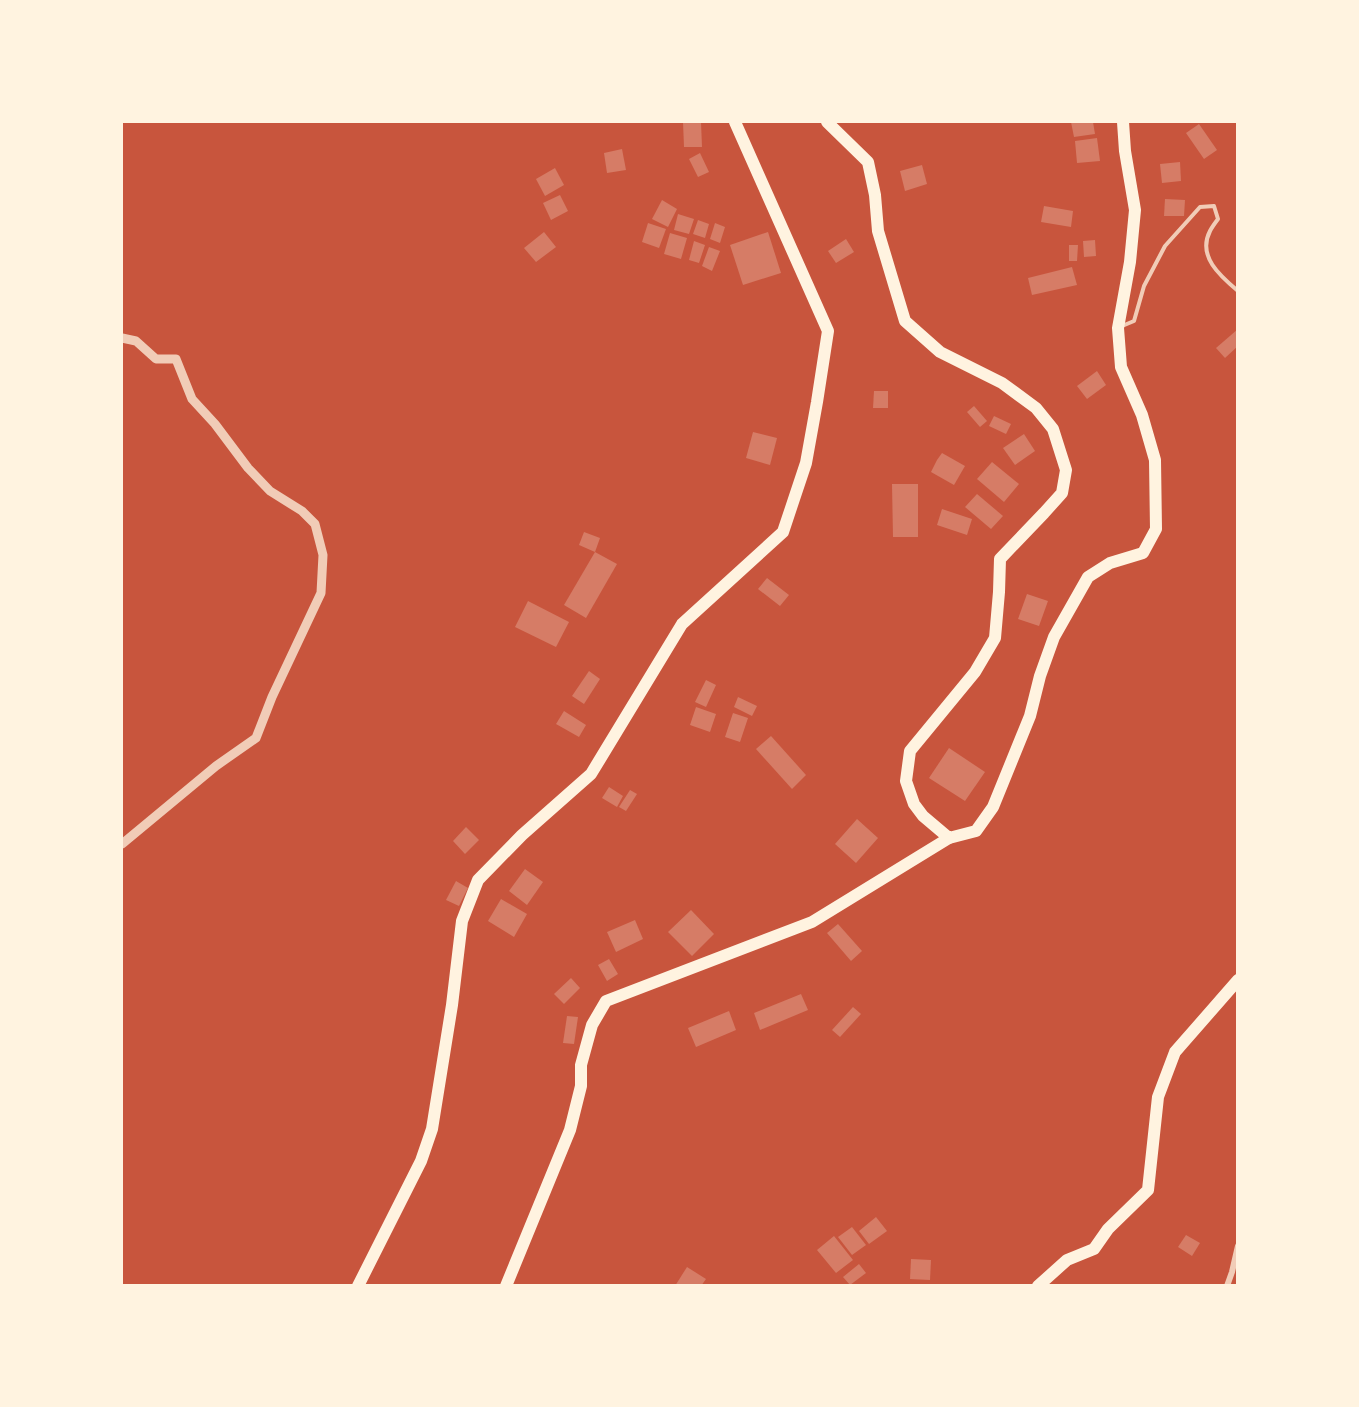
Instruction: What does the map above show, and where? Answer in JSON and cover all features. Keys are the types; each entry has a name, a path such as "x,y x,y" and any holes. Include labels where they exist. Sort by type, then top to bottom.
{"main road":[{"path":"358,1286 421,1161 432,1128 452,1005 462,921 478,880 522,835 591,774 682,624 783,532 806,463 828,331 735,122"},
{"path":"827,122 868,162 875,195 878,231 905,321 940,352 1002,383 1036,408 1053,429 1066,471 1062,493 1000,559 995,638 975,672 910,751 906,781 914,804 923,816 949,838"},
{"path":"506,1286 570,1130 580,1086 581,1065 592,1025 606,1001 812,922 949,838 976,831 993,807 1030,716 1040,676 1054,637 1088,577 1110,563 1143,553 1156,529 1155,460 1142,415 1121,367 1118,328 1130,262 1135,210 1125,152 1123,122"},
{"path":"1038,1286 1067,1260 1094,1249 1108,1229 1148,1190 1158,1097 1175,1052 1238,981"}],"street":[{"path":"122,338 136,341 156,359 176,359 192,399 215,424 248,468 270,491 302,511 315,524 323,555 321,592 272,697 256,738 216,766 122,844"},
{"path":"1227,1286 1238,1246"}],"lane":[{"path":"1118,328 1134,321 1144,286 1165,246 1200,207 1214,206 1218,219 1209,233 1206,251 1217,273 1238,291"}],"building":[{"path":"683,122 701,122 702,147 684,147"},
{"path":"1071,122 1093,122 1095,134 1074,137"},
{"path":"1199,124 1217,150 1204,159 1186,133"},
{"path":"1097,138 1100,161 1077,163 1075,141"},
{"path":"622,149 626,170 607,173 604,153"},
{"path":"700,153 709,172 698,177 689,159"},
{"path":"1180,162 1181,181 1162,183 1160,164"},
{"path":"922,165 927,184 905,191 900,171"},
{"path":"555,168 564,185 545,196 536,179"},
{"path":"560,195 568,211 551,220 543,203"},
{"path":"1165,199 1185,200 1184,216 1164,216"},
{"path":"662,200 677,209 668,227 652,219"},
{"path":"1044,206 1073,211 1071,227 1041,222"},
{"path":"678,214 694,219 689,234 674,230"},
{"path":"698,220 709,224 705,238 693,234"},
{"path":"648,223 666,229 659,248 642,242"},
{"path":"715,223 725,227 720,243 710,239"},
{"path":"544,232 556,247 536,262 524,248"},
{"path":"768,232 781,273 743,285 730,245"},
{"path":"670,233 687,238 681,259 664,254"},
{"path":"846,239 854,252 836,263 828,251"},
{"path":"1095,240 1096,256 1084,257 1083,241"},
{"path":"694,241 705,245 699,263 689,260"},
{"path":"1069,245 1078,245 1077,261 1069,261"},
{"path":"709,247 720,251 712,271 702,266"},
{"path":"1072,267 1077,285 1032,295 1028,278"},
{"path":"1238,329 1238,346 1225,358 1216,348"},
{"path":"1097,371 1106,385 1087,399 1077,386"},
{"path":"874,391 888,391 888,408 873,408"},
{"path":"974,406 987,421 980,427 967,412"},
{"path":"994,416 1011,424 1006,434 989,426"},
{"path":"753,432 777,438 770,465 746,458"},
{"path":"1024,434 1035,451 1015,465 1003,448"},
{"path":"942,453 965,466 954,485 931,472"},
{"path":"992,462 1019,484 1004,502 977,479"},
{"path":"892,484 918,484 918,537 893,537"},
{"path":"977,494 1003,516 991,529 965,507"},
{"path":"942,509 972,519 967,535 937,525"},
{"path":"584,532 600,538 595,552 579,545"},
{"path":"595,552 617,564 586,618 564,605"},
{"path":"767,578 789,595 780,606 758,589"},
{"path":"1027,594 1048,601 1039,626 1018,619"},
{"path":"528,601 569,622 556,647 515,627"},
{"path":"589,671 600,679 584,704 572,696"},
{"path":"706,680 716,685 706,707 695,702"},
{"path":"738,697 757,706 752,716 734,707"},
{"path":"696,707 716,714 710,732 690,725"},
{"path":"564,711 586,725 579,737 556,724"},
{"path":"733,713 748,718 740,742 725,737"},
{"path":"771,736 806,775 792,789 756,749"},
{"path":"949,748 985,772 965,801 929,778"},
{"path":"609,787 623,796 617,807 602,798"},
{"path":"630,790 637,794 626,811 619,807"},
{"path":"857,819 878,838 856,863 835,844"},
{"path":"466,827 479,840 465,854 453,841"},
{"path":"525,869 543,882 527,905 509,891"},
{"path":"456,881 468,888 459,906 446,900"},
{"path":"501,899 527,914 514,937 488,921"},
{"path":"691,910 714,934 692,956 668,932"},
{"path":"635,920 643,939 616,952 607,932"},
{"path":"838,924 862,951 851,961 827,933"},
{"path":"609,959 618,974 607,981 598,965"},
{"path":"571,978 580,988 564,1004 554,994"},
{"path":"801,994 808,1010 760,1030 754,1013"},
{"path":"853,1007 861,1014 840,1037 832,1030"},
{"path":"729,1011 736,1030 696,1047 688,1028"},
{"path":"567,1016 578,1017 574,1044 563,1043"},
{"path":"876,1217 887,1231 869,1244 859,1231"},
{"path":"852,1227 866,1245 852,1255 838,1237"},
{"path":"1186,1235 1200,1243 1192,1256 1178,1247"},
{"path":"834,1236 853,1260 836,1273 817,1250"},
{"path":"911,1259 931,1260 930,1280 910,1279"},
{"path":"859,1264 866,1273 850,1285 843,1277"},
{"path":"687,1267 706,1279 701,1286 675,1286"}]}
